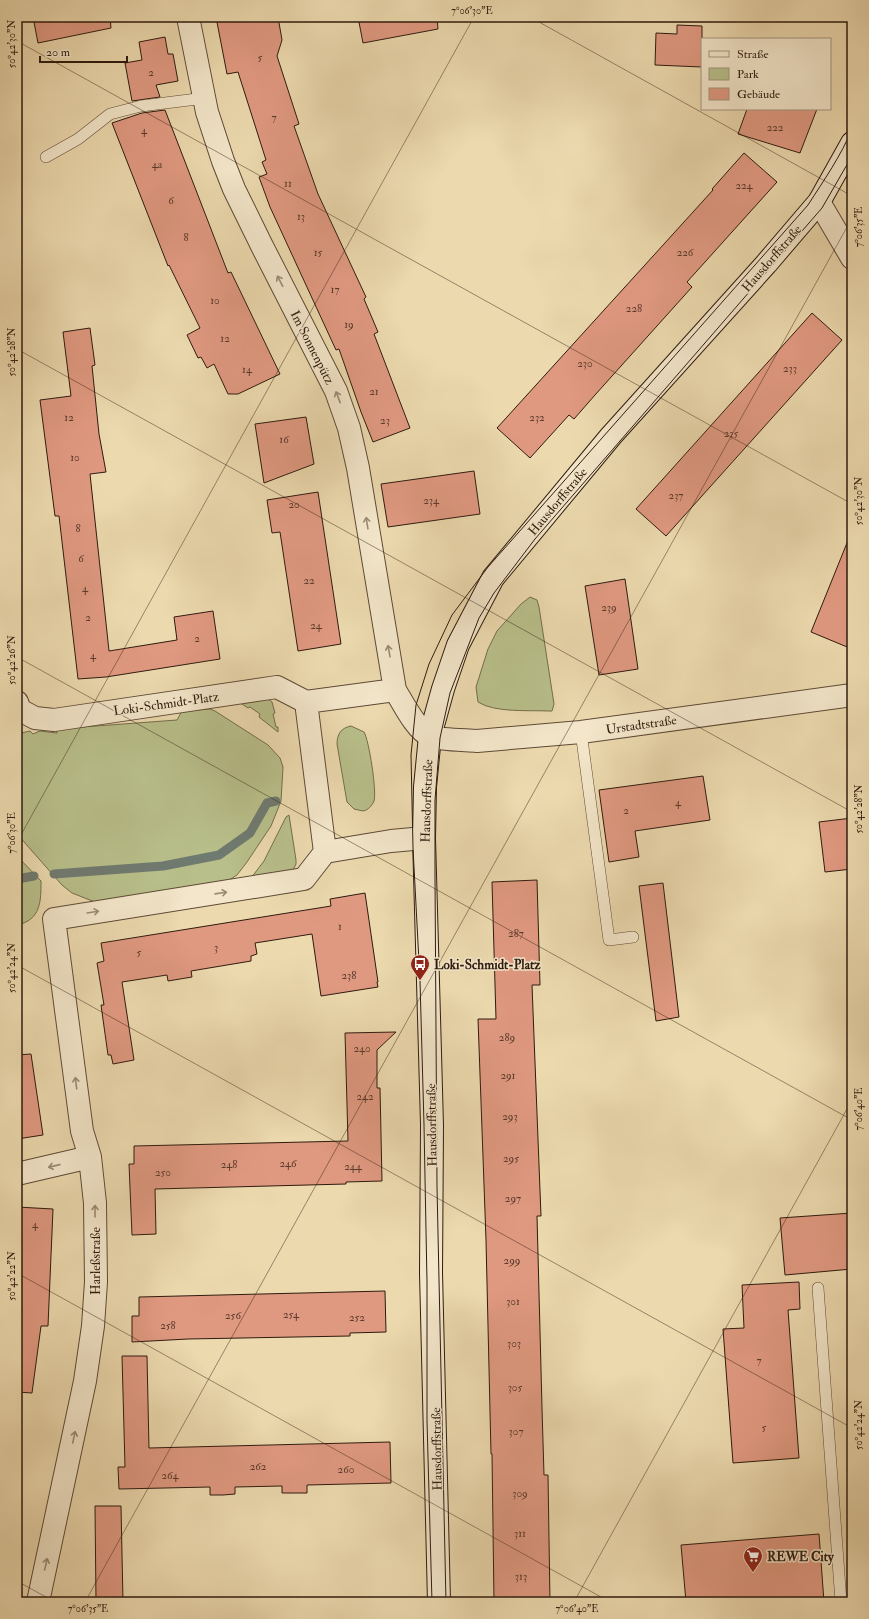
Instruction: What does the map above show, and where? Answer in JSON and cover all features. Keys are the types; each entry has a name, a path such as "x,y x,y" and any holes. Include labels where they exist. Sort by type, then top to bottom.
{"street":[{"name":"Im Sonnenpütz","path":"188,17 207,112 234,188 336,391 349,428 358,468 395,690"},
{"name":"Hausdorffstraße","path":"439,1602 432,1281 432,1125 424,838 425,788 430,736 443,689 458,645 493,578 611,436 766,264 819,202 852,143"},
{"path":"819,202 852,258"},
{"name":"Loki-Schmidt-Platz","path":"19,708 35,718 54,720 277,687 306,702"},
{"path":"424,838 391,841 325,852 306,702 395,690 414,722 430,736"},
{"name":"Urstadtstraße","path":"430,736 477,741 581,732 852,695"},
{"name":"Harleßstraße","path":"38,1602 85,1381 93,1326 96,1282 95,1203 90,1157 82,1132 54,918 304,879 325,852"},
{"path":"17,1174 90,1157"}],"lane":[{"path":"46,157 78,139 110,114 141,106 205,98"},
{"path":"581,732 609,940 633,937"},
{"path":"818,1288 841,1602"}],"green space":[{"path":"530,597 537,600 539,607 554,704 552,711 512,710 485,706 478,702 476,687 488,649 497,631 521,604"},
{"path":"268,699 272,702 275,713 273,714 276,727 278,727 278,732 259,717 260,714 239,702"},
{"path":"210,709 268,745 280,758 283,767 281,801 271,826 247,862 237,875 223,884 95,902 72,893 62,885 17,834 17,827 20,824 17,821 17,734 30,731 33,734 40,731 57,733 56,729 177,720 182,711"},
{"path":"351,726 364,732 372,766 375,796 374,801 370,808 363,811 354,809 347,802 337,744 340,732"},
{"path":"289,815 296,860 296,864 292,872 251,878 264,861 286,817"},
{"path":"17,856 41,881 41,896 38,909 31,919 17,925"}],"building":[{"path":"33,17 110,17 111,28 38,43"},
{"path":"216,17 278,17 282,40 277,56 299,124 294,126 318,194 366,297 364,299 378,332 374,334 410,428 373,442 339,349 336,350 270,207 259,177 267,174 262,162 266,160 238,72 227,74"},
{"path":"358,17 437,17 438,29 363,43"},
{"path":"677,25 702,26 701,67 655,65 656,33 677,34"},
{"path":"165,37 168,54 173,54 178,81 156,85 160,97 132,101 125,63 142,60 139,42"},
{"path":"165,110 228,273 231,272 280,374 238,394 228,394 214,364 207,368 201,357 198,358 187,335 200,328 169,265 168,266 112,123 142,113"},
{"path":"747,110 817,110 800,153 738,134"},
{"path":"744,153 777,182 687,282 692,287 574,419 569,415 530,458 497,428 713,190 712,189"},
{"path":"812,313 842,340 666,536 636,509"},
{"path":"90,328 95,365 92,366 99,434 106,472 90,474 109,651 177,640 174,617 213,611 220,659 106,677 78,679 59,516 55,516 40,400 71,396 63,332"},
{"path":"306,417 314,464 264,483 255,424"},
{"path":"474,471 480,514 388,527 381,484"},
{"path":"318,492 341,644 298,651 280,532 272,533 267,500"},
{"path":"852,533 852,649 811,632"},
{"path":"625,579 638,669 599,675 585,586"},
{"path":"703,776 710,820 635,831 639,857 609,862 599,790"},
{"path":"852,818 852,869 825,872 819,822"},
{"path":"537,880 540,985 532,985 541,1216 537,1216 542,1408 544,1475 548,1475 550,1602 494,1602 492,1454 478,1019 496,1019 492,882"},
{"path":"663,883 679,1017 656,1021 639,886"},
{"path":"365,893 378,987 321,996 312,934 255,943 257,954 251,956 251,961 191,971 192,977 168,981 167,975 122,982 134,1060 113,1064 111,1055 108,1055 101,1005 104,1005 97,963 104,961 101,943 331,906 330,899"},
{"path":"396,1032 377,1050 377,1088 380,1088 382,1181 346,1182 346,1184 155,1189 156,1234 132,1235 129,1164 134,1164 134,1146 348,1141 345,1033"},
{"path":"31,1054 43,1135 17,1139 17,1055"},
{"path":"17,1207 53,1209 48,1326 41,1326 32,1393 17,1392"},
{"path":"852,1213 852,1269 785,1275 780,1218"},
{"path":"799,1282 800,1309 788,1310 799,1458 733,1463 723,1329 744,1328 742,1285"},
{"path":"385,1291 386,1332 350,1333 350,1336 188,1339 132,1342 132,1316 139,1316 139,1297"},
{"path":"122,1356 147,1356 149,1448 390,1442 391,1483 307,1485 307,1493 282,1493 282,1486 235,1487 235,1494 223,1495 210,1495 210,1487 119,1489 118,1467 125,1467"},
{"path":"95,1506 121,1506 123,1602 96,1602"},
{"name":"REWE City","path":"819,1534 824,1602 686,1602 681,1545"}],"waterway":[{"path":"54,874 163,866 219,855 250,833 267,803 276,801"},
{"path":"17,879 34,876"}],"tram line":[{"path":"432,1602 427,1421 427,1282 424,1125 420,981 413,848 411,755 416,705 429,664 452,615 488,567 808,205 826,177 848,139 852,129"},
{"path":"446,1602 437,1187 435,800 440,738 450,693 479,618 494,593 535,539 822,208 852,156"}],"place":[{"name":"Loki-Schmidt-Platz","path":"420,981"},
{"name":"REWE City","path":"753,1573"}]}
